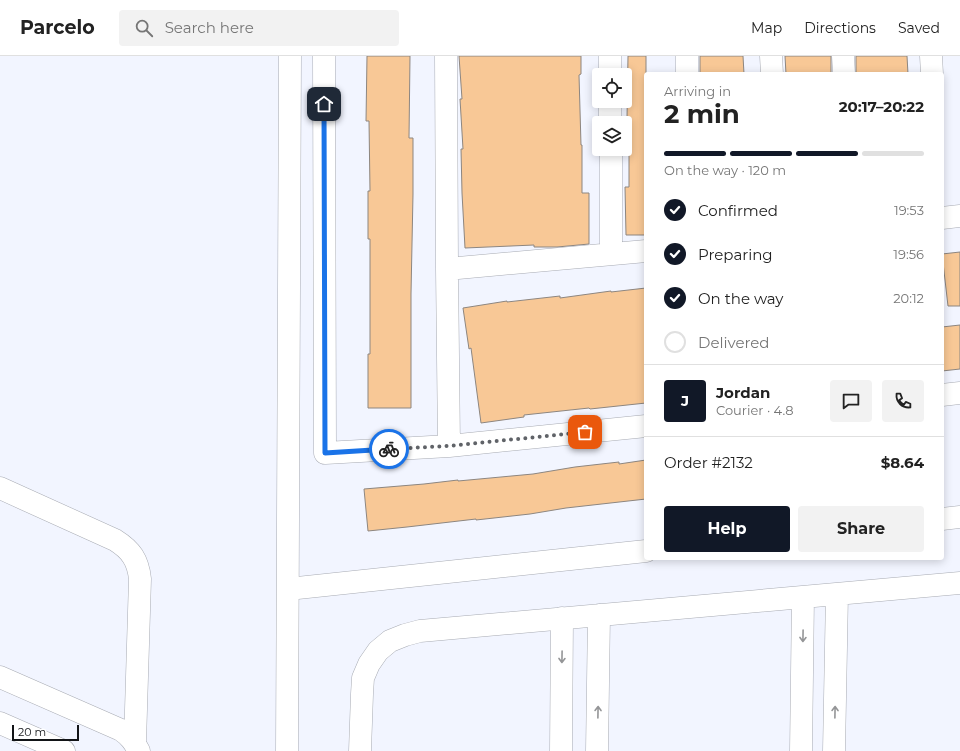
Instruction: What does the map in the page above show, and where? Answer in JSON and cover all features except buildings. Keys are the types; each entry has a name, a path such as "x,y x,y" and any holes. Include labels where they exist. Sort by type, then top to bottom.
{"street":[{"path":"287,751 290,56"},
{"path":"324,56 325,453 449,446 644,426"},
{"path":"446,56 449,446"},
{"path":"610,56 610,68"},
{"path":"687,56 687,72"},
{"path":"771,56 772,72"},
{"path":"843,56 844,72"},
{"path":"931,56 932,72"},
{"path":"611,156 612,254"},
{"path":"944,218 960,216"},
{"path":"447,269 644,251"},
{"path":"944,395 960,393"},
{"path":"0,488 115,540 130,552 136,560 140,579 137,747"},
{"path":"944,519 960,518"},
{"path":"288,589 644,551"},
{"path":"360,751 363,678 368,664 378,651 390,641 404,634 420,631 960,582"},
{"path":"834,751 837,594"},
{"path":"801,751 803,597"},
{"path":"598,751 599,615"},
{"path":"561,751 562,618"},
{"path":"0,677 121,730 129,735 137,747"},
{"path":"0,723 64,751"}],"way so far":[{"path":"389,449 449,446 585,432"}],"route":[{"path":"324,104 325,453 389,449"}]}
